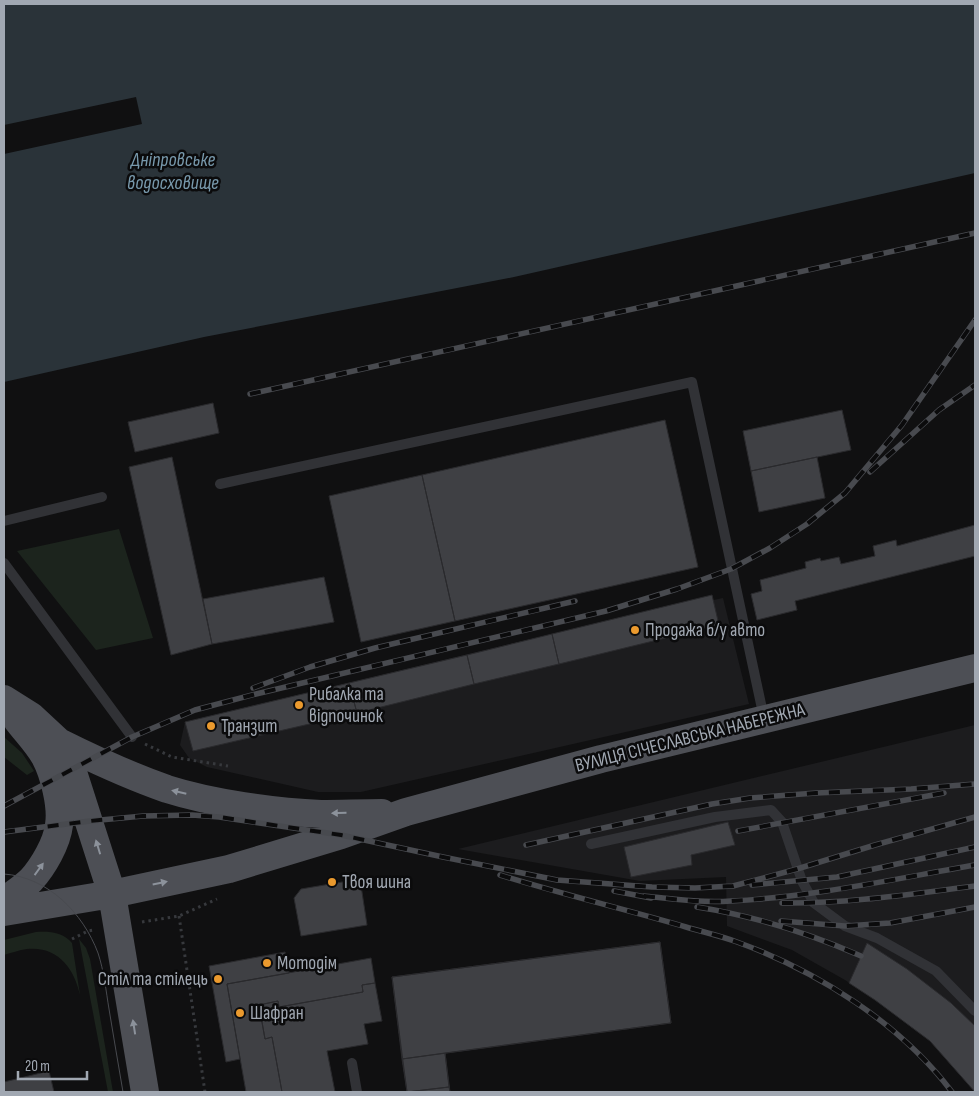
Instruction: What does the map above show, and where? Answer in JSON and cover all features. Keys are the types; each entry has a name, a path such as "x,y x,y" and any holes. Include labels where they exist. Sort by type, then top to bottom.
{"main road":[{"name":"ВУЛИЦЯ СІЧЕСЛАВСЬКА НАБЕРЕЖНА","path":"4,912 112,894 229,869 341,835 406,812 601,759 975,668"},
{"path":"4,701 31,716 59,742 72,769 112,894 145,1092"},
{"path":"4,701 44,757 54,779 59,825 49,854 42,865 31,880 4,901"},
{"name":"ВУЛИЦЯ СІЧЕСЛАВСЬКА НАБЕРЕЖНА","path":"59,742 136,778 169,789 222,801 282,811 321,814 406,812"}],"lane":[{"path":"220,484 692,382 764,719"},
{"path":"4,521 102,497"},
{"path":"4,563 132,737"},
{"path":"591,844 715,817 771,810 782,822 802,882 814,903 845,926 877,938 936,972 975,1011"},
{"path":"352,1063 357,1092"}],"path":[{"path":"132,737 172,757 228,766"},
{"path":"204,1092 179,916 224,896"}],"shaded area":[{"path":"119,529 153,638 96,650 17,551"},
{"path":"723,598 749,704 361,792 318,792 207,767 189,758 180,745 185,722 552,634"},
{"path":"975,725 975,1092 930,1041 875,1000 845,980 792,950 727,926 726,877 640,881 458,849"},
{"path":"4,737 22,753 34,771 27,775 4,757"},
{"path":"36,932 56,933 64,936 72,943 80,995 74,976 56,955 38,949 24,949 4,955 4,940"},
{"path":"79,939 86,948 90,959 113,1092 108,1092"}],"water":[{"name":"Дніпровське водосховище","path":"4,4 975,4 975,173 514,277 204,337 4,382"}],"pier":[{"path":"136,97 142,124 4,154 4,125"}],"building":[{"path":"213,403 219,433 135,452 128,422"},
{"path":"842,410 851,450 751,471 743,431"},
{"path":"665,420 698,567 455,621 422,475"},
{"path":"172,457 212,644 171,655 129,467"},
{"path":"817,457 825,498 759,512 751,471"},
{"path":"422,475 455,621 361,642 329,496"},
{"path":"975,525 975,556 795,601 797,610 757,620 751,594 762,591 760,580 806,568 805,562 820,558 821,561 839,557 841,564 875,556 873,546 896,540 897,546"},
{"path":"324,577 334,622 212,644 203,599"},
{"name":"Продажа б/у авто","path":"712,595 719,625 559,664 552,634"},
{"path":"552,634 559,664 474,684 467,655"},
{"path":"467,655 474,684 357,713 349,683"},
{"path":"349,683 357,713 193,751 185,722"},
{"path":"728,822 735,845 691,855 692,865 631,877 624,847"},
{"path":"360,879 367,925 301,936 294,898 301,889"},
{"path":"660,942 671,1023 402,1059 392,977"},
{"path":"660,942 671,1023 445,1053 450,1092 407,1092 392,977"},
{"path":"867,943 907,969 951,1003 975,1026 975,1092 930,1041 849,983"},
{"path":"285,952 289,973 227,984 240,1059 226,1062 209,966"},
{"path":"371,958 375,983 362,985 363,992 279,1007 278,1001 259,1005 265,1039 272,1037 282,1092 246,1092 227,984"},
{"path":"375,983 382,1021 364,1024 368,1044 327,1051 335,1092 282,1092 272,1037 265,1039 259,1005 278,1001 279,1007 363,992 362,985"},
{"path":"445,1053 449,1087 407,1092 402,1059"},
{"path":"49,1071 54,1092 4,1092 4,1082"},
{"path":"449,1087 450,1092 407,1092"}],"tram line":[{"path":"4,874 35,882 49,890 73,911 91,938 98,953 103,974 123,1092"}],"railway":[{"path":"250,394 975,233"},
{"path":"4,806 132,737 195,710 606,611 677,589 731,569 770,548 807,524 845,493 902,425 975,320"},
{"path":"870,472 939,410 975,385"},
{"path":"253,688 310,667 375,648 575,601"},
{"path":"526,845 712,804 750,798 975,784"},
{"path":"738,831 944,793"},
{"path":"4,832 143,816 192,815 219,817 341,835 557,880 695,888 733,886 975,817"},
{"path":"752,885 837,877 975,847"},
{"path":"644,896 709,901 762,899 853,887 975,865"},
{"path":"500,875 725,938 797,968 855,1002 882,1022 908,1044 952,1092"},
{"path":"782,903 855,900 975,886"},
{"path":"614,891 651,898"},
{"path":"697,907 740,915 781,926 861,956"},
{"path":"781,921 845,926 890,923 975,907"}],"place":[{"name":"Продажа б/у авто","path":"635,630"},
{"name":"Рибалка та відпочинок","path":"299,705"},
{"name":"Транзит","path":"211,726"},
{"name":"Твоя шина","path":"332,882"},
{"name":"Мотодім","path":"267,963"},
{"name":"Стіл та стілець","path":"218,979"},
{"name":"Шафран","path":"240,1013"}]}
